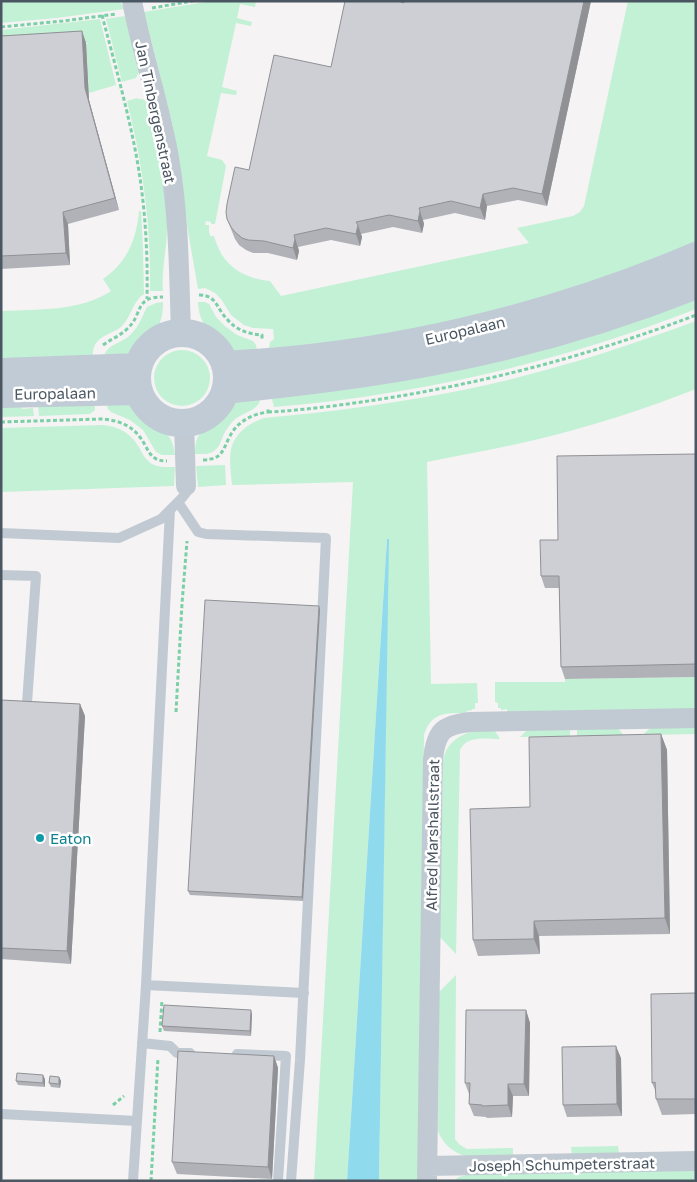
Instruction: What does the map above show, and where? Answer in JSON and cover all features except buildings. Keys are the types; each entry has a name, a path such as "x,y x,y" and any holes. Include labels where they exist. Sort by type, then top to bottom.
{"street":[{"name":"Jan Tinbergenstraat","path":"133,6 169,157 176,217 181,333"},
{"name":"Europalaan","path":"265,374 321,357 375,349 498,323 596,293 696,256"},
{"name":"Europalaan","path":"225,377 265,374 315,380 467,355 548,335 696,285"},
{"path":"181,333 193,334 213,345 220,354 225,377 221,400 214,409 200,418 184,422 172,422 151,411 144,402 138,379 141,358 147,350 162,337 181,333"},
{"name":"Europalaan","path":"1,372 99,369 138,379"},
{"name":"Europalaan","path":"1,394 138,379"},
{"path":"182,494 186,461 184,422"},
{"name":"Alfred Marshallstraat","path":"427,1174 433,758 437,739 443,730 448,727 470,722 696,718"},
{"name":"Joseph Schumpeterstraat","path":"427,1174 696,1161"}],"lane":[{"path":"1,533 119,538 161,518 170,510 182,494"},
{"path":"182,494 189,519 198,532 206,534 326,538 304,993 291,1181"},
{"path":"133,1181 146,985 170,510"},
{"path":"1,575 36,576 27,703"},
{"path":"146,985 304,993"},
{"path":"142,1042 170,1046 177,1052 197,1053"},
{"path":"226,1054 286,1056 278,1181"},
{"path":"1,1114 137,1121"}],"path":[{"path":"1,27 102,16 133,6 193,1"},
{"name":"Jan Tinbergenstraat","path":"102,16 132,133 138,168 146,231 147,299"},
{"path":"1,422 112,420 127,425 136,432 155,459 161,461 186,461 216,458 224,451 229,437 238,426 254,415 268,412 262,335 246,332 233,325 226,319 214,300 205,295 151,297 147,299 142,304 130,326 122,333 108,340 100,348 98,354 99,369"},
{"path":"176,718 189,519"},
{"path":"151,1181 159,1045"},
{"path":"109,1106 118,1102 127,1092"}],"green space":[{"path":"1,1 120,1 124,9 1,23"},
{"path":"211,1 256,1 255,7 240,4 237,18 252,22 251,26 236,23 222,87 237,91 236,95 221,93 207,156 222,160 226,166 215,224 206,221 205,225 209,225 210,236 214,236 221,253 231,266 250,277 270,281 281,296 529,243 517,228 573,216 580,212 584,206 628,1 696,1 696,250 639,272 402,338 269,348 270,342 274,339 273,329 253,328 244,325 231,315 215,293 205,288 198,289 173,127 144,12"},
{"path":"125,16 139,72 136,78 122,82 106,19"},
{"path":"100,19 116,85 89,93 87,43 1,48 1,30"},
{"path":"137,98 147,101 162,176 167,222 163,291 150,291 149,242 145,195 127,101"},
{"path":"139,211 141,211 144,294 137,301 122,326 96,343 93,351 93,363 1,366 1,311 72,306 99,298 111,291 103,279 118,265 129,249 136,231"},
{"path":"696,291 696,309 645,328 541,360 435,385 328,402 274,407 272,399"},
{"path":"163,302 162,317 158,327 141,346 123,355 104,356 108,349 131,334 147,307"},
{"path":"198,302 209,304 216,317 225,326 237,335 253,341 257,350 235,351 222,341 221,343 202,320"},
{"path":"696,321 696,389 618,417 559,434 427,462 431,684 477,683 478,703 475,703 475,709 466,713 440,715 427,727 424,735 418,1181 379,1181 387,539 347,1181 314,1181 353,482 232,485 230,458 233,443 243,429 264,418 389,403 493,384 581,360"},
{"path":"176,350 188,350 198,354 206,362 210,378 206,394 198,402 188,406 176,406 166,402 158,394 154,384 154,372 158,362 166,354"},
{"path":"94,398 95,410 90,414 39,416 38,403"},
{"path":"1,400 21,403 22,409 33,408 34,416 1,417"},
{"path":"260,400 256,407 233,421 216,449 208,454 195,454 197,439 200,434 222,413 237,402"},
{"path":"129,404 144,414 168,435 174,447 175,455 162,455 156,452 143,430 130,420 111,412 107,405"},
{"path":"102,425 114,427 129,435 152,464 160,467 175,467 174,486 1,492 1,428"},
{"path":"225,465 226,485 198,487 196,466"},
{"path":"696,677 696,709 507,712 507,709 501,710 501,708 498,708 498,703 495,702 495,682 565,682 565,679"},
{"path":"696,726 696,734 643,735 651,727"},
{"path":"618,728 624,736 577,736 577,729"},
{"path":"570,729 570,736 520,737 527,730"},
{"path":"474,731 495,731 500,739 472,740 463,745 460,750 456,954 440,937 443,761 447,750 454,741"},
{"path":"456,975 455,1139 467,1149 513,1148 513,1156 479,1157 462,1155 447,1146 438,1131 439,992"},
{"path":"618,1146 619,1154 572,1155 571,1147"},
{"path":"696,1170 696,1181 453,1181 467,1175"}],"water":[{"path":"387,539 389,539 379,1181 347,1181"}],"place":[{"name":"Eaton","path":"40,838"}]}
